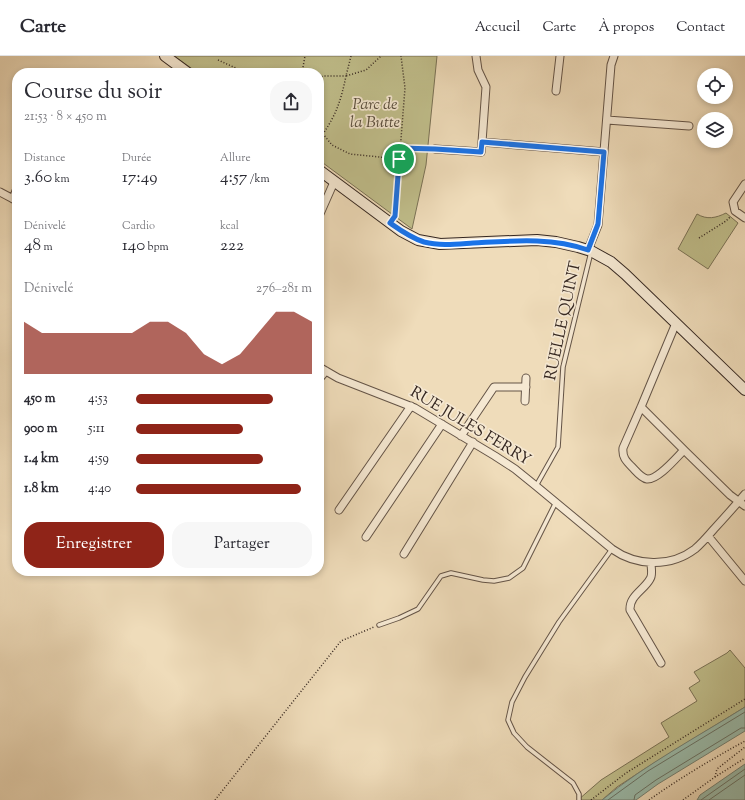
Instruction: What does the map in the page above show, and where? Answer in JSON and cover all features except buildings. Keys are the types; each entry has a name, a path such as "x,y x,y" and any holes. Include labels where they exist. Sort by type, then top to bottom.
{"street":[{"path":"165,56 181,68"},
{"path":"435,149 481,152 486,87 478,70 476,56"},
{"path":"556,91 560,56"},
{"path":"589,251 598,224 611,65 614,56"},
{"path":"607,120 689,126"},
{"path":"482,142 604,152"},
{"path":"324,174 410,236 432,243 448,244 543,241 571,245 589,251 605,259 621,270 745,390"},
{"path":"324,205 334,182"},
{"path":"745,184 733,202 735,211 745,218"},
{"path":"1,194 12,199"},
{"path":"676,323 622,453 627,462 646,479 660,474 684,450"},
{"name":"RUE JULES FERRY","path":"326,371 338,378 411,406 472,442 515,470 536,486 612,549 631,559 652,563 668,561 687,554 695,549 708,536 745,494"},
{"path":"525,401 526,378"},
{"path":"461,436 494,387 526,387"},
{"path":"339,510 411,406"},
{"path":"641,407 730,496 745,506"},
{"path":"366,537 442,424"},
{"path":"404,554 472,442"},
{"path":"708,536 745,581"},
{"path":"652,563 652,576 632,600 630,610 661,663"}],"lane":[{"name":"RUELLE QUINT","path":"536,486 558,447 563,367 589,251"},
{"path":"379,625 418,609 441,576 451,573 494,581 509,578 523,568 556,502"},
{"path":"579,800 579,794 572,783 527,747 514,733 508,720 512,702 525,677 555,628 612,549"}],"path":[{"path":"303,68 304,56"},
{"path":"324,133 332,121 341,102 351,56"},
{"path":"324,76 346,76 366,70 381,56"},
{"path":"390,223 395,216 405,88 401,56"},
{"path":"218,60 236,68"},
{"path":"324,135 332,145 350,154 399,159"},
{"path":"400,148 435,149"},
{"path":"699,238 726,221 735,211"},
{"path":"214,800 341,641 379,625"},
{"path":"591,800 626,773 745,699"},
{"path":"649,800 671,784 745,741"},
{"path":"715,777 717,769 745,747"},
{"path":"683,800 745,758"}],"green space":[{"name":"Parc de la Butte","path":"174,56 437,56 426,165 412,229 324,164 324,68 191,68"},
{"path":"726,213 738,223 708,269 678,249 697,214 712,218"},
{"path":"730,650 745,668 745,707 646,768 617,787 602,800 578,800 601,780 669,737 661,723 697,701 689,688 700,681 694,672"}],"water":[{"path":"745,707 745,731 658,784 636,800 602,800 636,774"},
{"path":"745,764 745,800 697,800 700,795"}],"route":[{"path":"482,142 604,152 597,231 588,250 556,242 537,240 440,244 418,240 390,223 395,216 399,159 400,148 481,152 482,142"}]}
